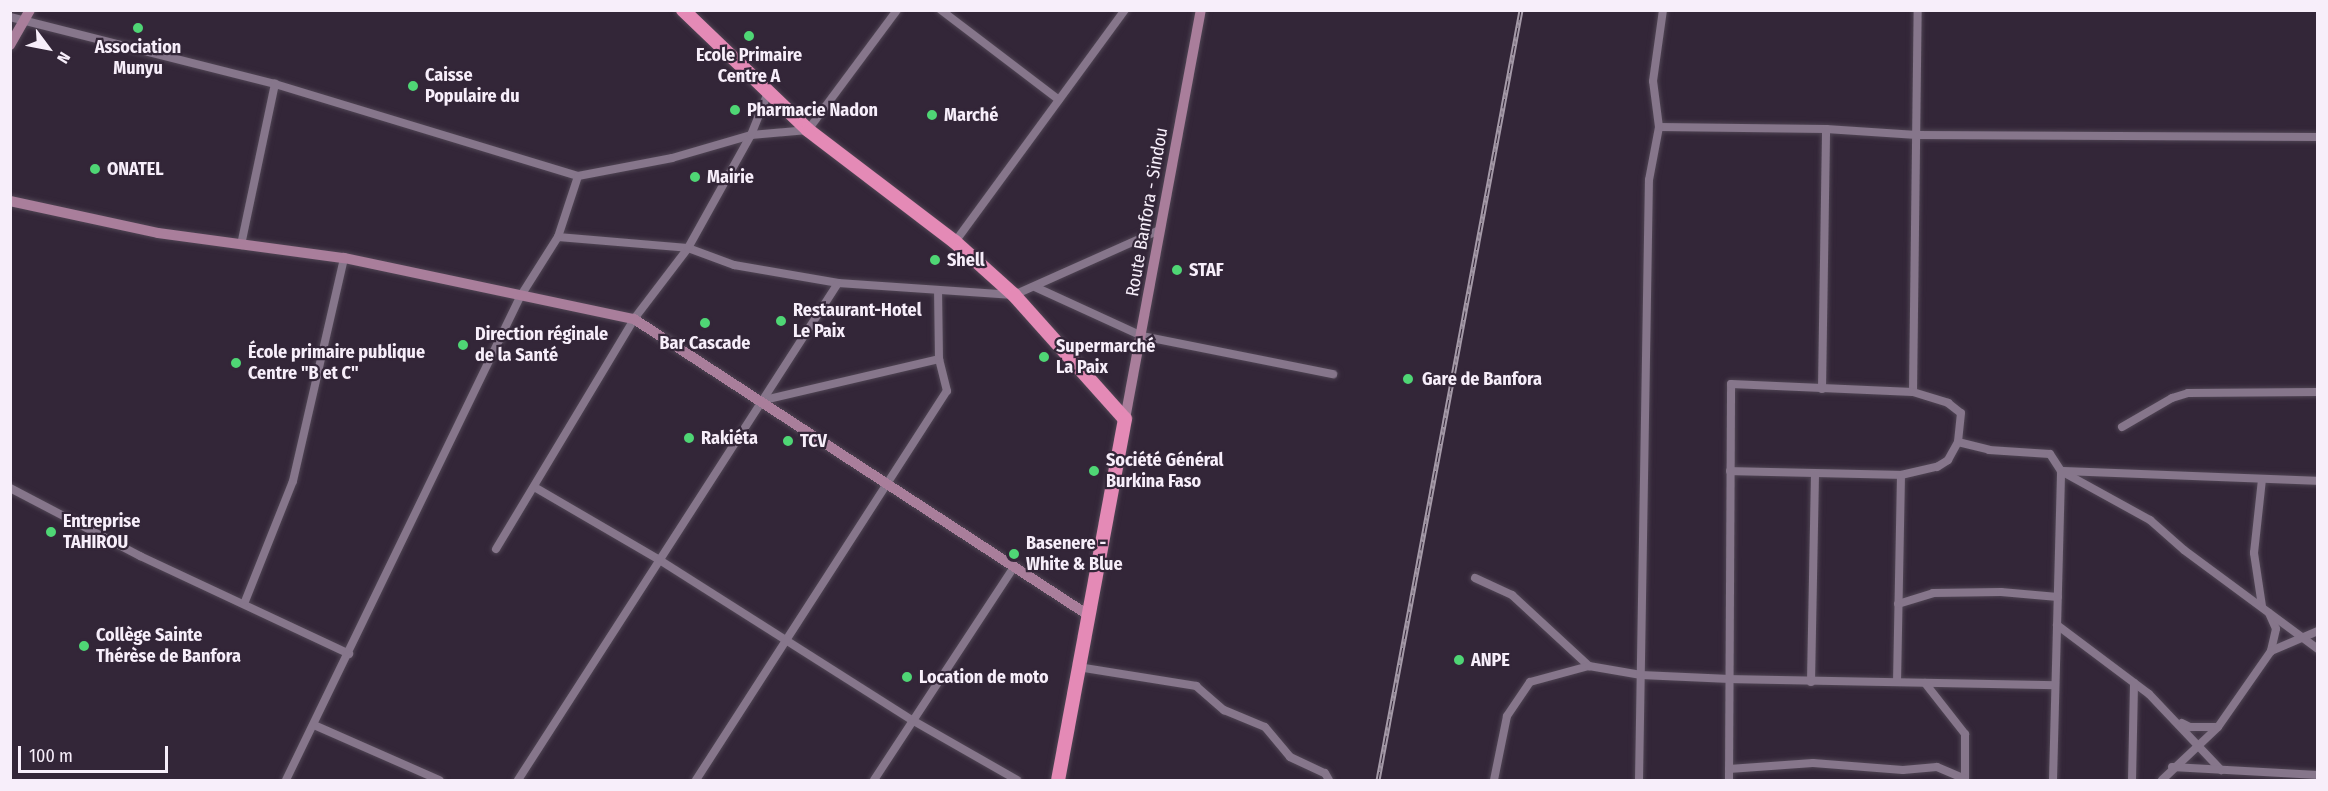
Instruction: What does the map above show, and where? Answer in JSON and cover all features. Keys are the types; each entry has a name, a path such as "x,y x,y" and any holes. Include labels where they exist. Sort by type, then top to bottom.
{"highway":[{"path":"688,12 808,129 956,242 1014,295 1125,419 1058,780"}],"main road":[{"name":"Route Banfora - Sindou","path":"1125,419 1201,10"},
{"path":"10,45 27,15"},
{"path":"10,201 158,234 344,258 634,320 1088,615"}],"street":[{"path":"10,17 27,15 275,84 578,176 672,158 751,135 808,129 897,10"},
{"path":"941,10 1059,100"},
{"path":"1639,780 1649,180 1659,128 1653,81 1663,10"},
{"path":"1913,392 1918,10"},
{"path":"956,242 1124,11"},
{"path":"241,245 275,84"},
{"path":"496,549 536,488 634,320 688,248 751,135 769,89"},
{"path":"1659,128 1826,129 1917,135 2318,137"},
{"path":"1822,389 1826,129"},
{"path":"286,780 315,725 519,297 558,237 578,176"},
{"path":"558,237 688,248 734,265 838,283 1014,295 1159,230"},
{"path":"244,604 293,481 344,258"},
{"path":"518,780 658,559 838,283"},
{"path":"1035,287 1142,336 1333,374"},
{"path":"696,780 889,485 947,391 939,359 938,291"},
{"path":"760,401 939,359"},
{"path":"1730,471 1901,475 1937,467 1948,460 1958,442 1961,413 1948,403 1913,392 1731,384 1730,471 1730,780"},
{"path":"2122,427 2165,401 2188,393 2318,392"},
{"path":"1958,442 1989,450 2050,454 2061,471 2150,520 2184,550 2265,608 2318,650"},
{"path":"2061,471 2318,482"},
{"path":"2053,780 2053,685 2061,471"},
{"path":"1811,681 1815,474"},
{"path":"1897,682 1901,475"},
{"path":"2162,780 2172,767 2218,727 2271,651 2276,629 2265,608 2254,553 2262,479"},
{"path":"10,488 140,556 349,654"},
{"path":"536,488 658,559 912,720 1017,780"},
{"path":"874,780 1014,567"},
{"path":"1475,578 1512,595 1589,666"},
{"path":"1898,604 1933,593 2001,592 2058,597"},
{"path":"2057,625 2134,683 2179,722 2221,770"},
{"path":"2271,651 2318,631"},
{"path":"1494,780 1507,716 1530,682 1589,666 1641,675 1730,679 2053,685"},
{"path":"1078,667 1196,686 1224,710 1265,727 1290,757 1325,773 1329,780"},
{"path":"1730,769 1813,763 1903,770 1936,767 1965,780 1965,734 1925,683"},
{"path":"2132,780 2134,683"},
{"path":"2179,722 2190,727 2218,727"},
{"path":"315,725 439,780"},
{"path":"2172,767 2318,775"}],"railway":[{"path":"1378,780 1521,10"}],"place":[{"name":"Association Munyu","path":"138,28"},
{"name":"Ecole Primaire Centre A","path":"749,36"},
{"name":"Caisse Populaire du","path":"413,86"},
{"name":"Pharmacie Nadon","path":"735,110"},
{"name":"Marché","path":"932,115"},
{"name":"ONATEL","path":"95,169"},
{"name":"Mairie","path":"695,177"},
{"name":"Shell","path":"935,260"},
{"name":"STAF","path":"1177,270"},
{"name":"Restaurant-Hotel Le Paix","path":"781,321"},
{"name":"Bar Cascade","path":"705,323"},
{"name":"Direction réginale de la Santé","path":"463,345"},
{"name":"Supermarché La Paix","path":"1044,357"},
{"name":"École primaire publique Centre \"B et C\"","path":"236,363"},
{"name":"Gare de Banfora","path":"1408,379"},
{"name":"Rakiéta","path":"689,438"},
{"name":"TCV","path":"788,441"},
{"name":"Société Général Burkina Faso","path":"1094,471"},
{"name":"Entreprise TAHIROU","path":"51,532"},
{"name":"Basenere - White & Blue","path":"1014,554"},
{"name":"Collège Sainte Thérèse de Banfora","path":"84,646"},
{"name":"ANPE","path":"1459,660"},
{"name":"Location de moto","path":"907,677"}]}
